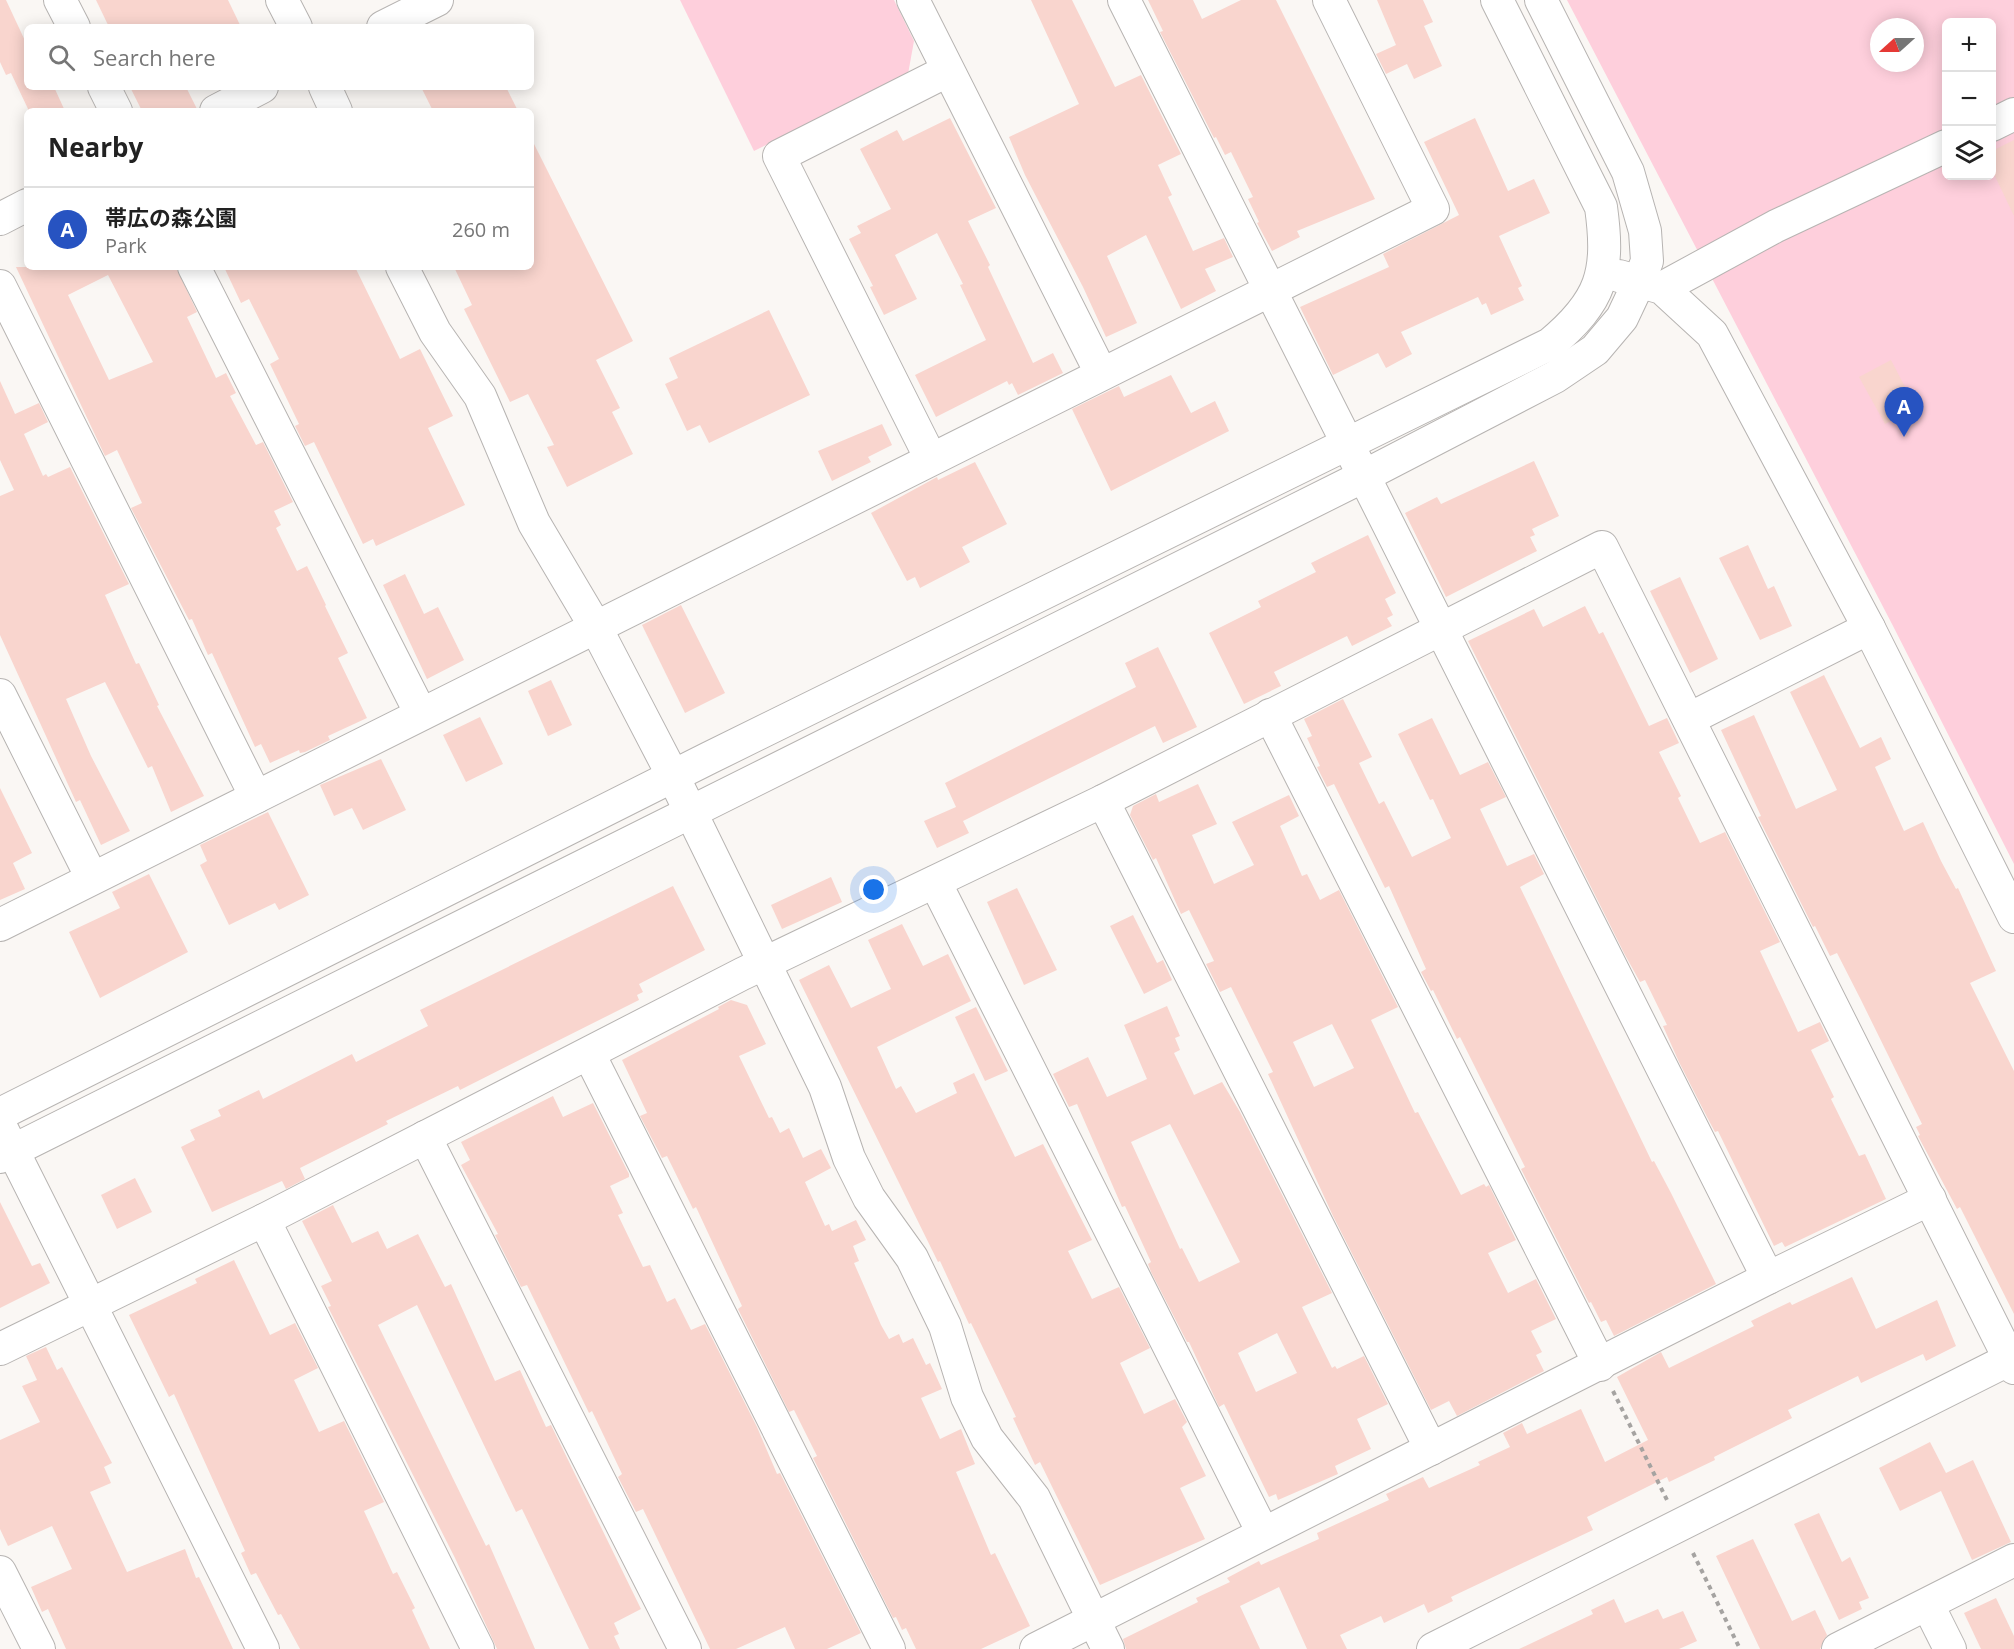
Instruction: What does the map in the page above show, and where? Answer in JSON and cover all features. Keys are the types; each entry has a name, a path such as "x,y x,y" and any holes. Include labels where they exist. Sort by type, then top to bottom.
{"street":[{"path":"60,0 72,24"},
{"path":"282,0 294,24"},
{"path":"388,24 437,0"},
{"path":"912,0 1101,373"},
{"path":"1124,0 1362,477 1768,1278"},
{"path":"0,925 1433,209 1329,0"},
{"path":"0,1114 673,776 1550,344 1574,324 1593,296 1603,271 1606,244 1601,207 1497,0"},
{"path":"1541,0 1628,172 1645,231 1650,285"},
{"path":"931,459 779,156 947,71"},
{"path":"106,90 114,108"},
{"path":"222,108 256,90"},
{"path":"326,90 335,108"},
{"path":"1996,123 2014,114"},
{"path":"263,1649 90,1305 5,1144 691,813 1362,477 1555,377 1595,350 1650,285 1942,148"},
{"path":"0,219 24,207"},
{"path":"196,270 421,714"},
{"path":"404,270 435,332 480,396 534,523 595,626 673,776 825,1087 849,1158 869,1198 912,1258 945,1326 967,1397 987,1438 1034,1498 1108,1649"},
{"path":"1603,271 1650,285 1712,334 1869,628 2014,917"},
{"path":"0,285 256,797"},
{"path":"0,1349 264,1220 765,963 1103,801 1440,627 1602,547 2012,1361 1434,1649"},
{"path":"1689,719 1869,628"},
{"path":"0,695 92,878"},
{"path":"1270,715 1600,1365"},
{"path":"1103,801 1431,1449"},
{"path":"935,882 1263,1533"},
{"path":"590,1054 889,1649"},
{"path":"426,1137 685,1649"},
{"path":"1036,1649 1768,1278 1930,1200"},
{"path":"264,1220 478,1649"},
{"path":"1838,1649 2014,1560"},
{"path":"0,1572 39,1649"},
{"path":"1928,1605 1950,1649"}],"shaded area":[{"path":"680,0 894,0 914,41 908,74 754,151"},
{"path":"1567,0 2014,0 2014,864 1892,624"}],"building":[{"path":"0,0 6,0 24,39 24,90 55,90 64,108 28,108 11,73 6,75 0,62"},
{"path":"96,0 228,0 240,24 108,24"},
{"path":"1031,0 1072,0 1115,87 1141,75 1181,154 1158,165 1172,195 1168,197 1193,251 1224,238 1233,257 1205,269 1216,291 1181,309 1146,235 1107,256 1137,323 1106,337 1025,175 1009,137 1079,104"},
{"path":"1148,0 1193,0 1202,19 1241,0 1276,0 1375,199 1297,231 1300,237 1272,251 1257,223 1259,222 1248,199 1253,197 1231,152 1225,155 1216,137 1214,138 1160,32 1163,31"},
{"path":"1377,0 1423,0 1433,22 1424,26 1442,66 1414,79 1407,64 1386,74 1376,54 1396,45"},
{"path":"132,90 188,90 196,108 140,108"},
{"path":"422,90 508,90 516,108 432,108"},
{"path":"950,118 996,208 968,221 990,265 988,267 1033,363 1053,353 1063,373 1018,395 1012,383 1009,385 1007,381 936,417 915,375 986,340 960,285 963,284 937,233 895,255 917,299 884,315 870,287 873,286 849,239 861,233 857,226 891,209 860,149 897,130 903,141"},
{"path":"1475,118 1508,191 1534,179 1550,213 1499,236 1522,286 1518,288 1524,300 1491,315 1486,303 1482,305 1478,297 1401,332 1412,354 1386,368 1378,353 1333,375 1300,307 1389,267 1383,254 1459,215 1424,142"},
{"path":"2014,140 2014,216 1996,178 1996,149"},
{"path":"534,144 633,341 596,360 620,408 612,412 633,454 567,487 547,447 554,445 528,394 510,402 464,309 472,305 455,270 534,270"},
{"path":"16,267 24,267 24,270 177,270 197,312 187,317 216,378 226,373 236,393 230,396 256,445 263,442 293,502 274,511 281,525 276,528 297,571 307,566 326,605 348,653 338,658 367,718 328,736 330,740 305,752 300,753 299,750 270,763 261,744 255,747 212,653 208,655 192,619 189,620 131,508 142,503 117,450 105,456","holes":["108,275 153,362 109,380 68,295"]},
{"path":"225,270 356,270 400,359 420,349 453,416 428,428 465,505 376,546 373,539 363,544 314,442 305,446 295,426 299,424 270,364 279,359 249,299 241,303"},
{"path":"769,310 810,395 709,443 700,425 687,431 665,384 678,378 669,358"},
{"path":"1891,360 1916,408 1885,424 1859,377"},
{"path":"1171,375 1191,413 1215,401 1229,431 1111,491 1072,409 1119,386 1124,397"},
{"path":"0,381 15,414 39,403 48,422 24,434 43,476 46,474 48,477 70,467 129,584 105,595 136,664 139,663 159,705 157,706 204,796 171,812 152,766 148,768 105,682 66,699 91,756 130,831 101,845 80,800 76,802 0,635 0,496 14,490 0,460"},
{"path":"882,424 892,445 868,457 871,462 832,481 818,451"},
{"path":"1534,461 1559,516 1532,529 1535,535 1530,537 1537,551 1446,597 1405,513 1437,497 1441,504"},
{"path":"975,462 1007,524 962,547 970,562 920,588 915,577 907,581 871,513 937,477 938,480"},
{"path":"1368,535 1396,593 1385,599 1393,615 1387,618 1392,626 1352,646 1347,636 1274,672 1281,686 1244,704 1209,633 1261,607 1258,601 1316,572 1311,563"},
{"path":"1748,545 1768,589 1774,586 1792,626 1760,640 1719,558"},
{"path":"405,574 424,614 438,607 464,660 427,679 383,585"},
{"path":"1680,577 1718,659 1690,673 1650,591"},
{"path":"681,605 725,693 685,713 642,625"},
{"path":"1585,606 1599,634 1603,632 1649,726 1667,718 1679,743 1659,752 1681,796 1678,798 1700,843 1725,832 1780,942 1760,951 1798,1032 1820,1022 1829,1041 1811,1050 1834,1097 1831,1099 1859,1156 1865,1154 1886,1199 1785,1247 1782,1242 1774,1246 1718,1131 1715,1132 1679,1062 1663,1026 1667,1025 1645,980 1640,982 1624,953 1468,641 1534,609 1543,627"},
{"path":"1158,647 1197,727 1163,743 1155,726 963,821 969,833 937,848 924,821 956,807 945,783 1136,687 1125,663"},
{"path":"1824,675 1860,748 1881,737 1891,759 1875,767 1904,831 1923,822 1941,861 1956,889 1958,888 1996,971 1970,983 2014,1071 2014,1314 1960,1207 1957,1209 1918,1136 1920,1135 1916,1127 1922,1124 1837,953 1830,956 1815,926 1813,927 1758,817 1761,816 1721,730 1754,715 1796,809 1837,790 1790,692"},
{"path":"551,680 572,725 548,736 528,691"},
{"path":"1343,699 1372,757 1359,763 1379,804 1384,801 1412,857 1451,838 1398,734 1432,718 1460,775 1488,762 1506,797 1480,809 1507,866 1534,854 1544,874 1520,887 1652,1162 1654,1161 1671,1193 1716,1284 1614,1336 1606,1320 1601,1322 1591,1302 1589,1303 1521,1169 1525,1167 1460,1037 1457,1039 1433,990 1431,991 1421,972 1426,969 1389,886 1385,888 1334,784 1327,787 1317,767 1320,766 1307,738 1312,736 1304,719"},
{"path":"480,717 503,764 466,782 443,735"},
{"path":"381,759 406,810 363,830 352,808 334,816 320,785"},
{"path":"1198,784 1217,824 1192,835 1214,884 1254,865 1232,822 1289,795 1299,816 1280,826 1302,876 1307,874 1320,900 1339,890 1398,1007 1371,1020 1415,1113 1418,1112 1461,1195 1484,1184 1486,1187 1489,1185 1516,1240 1488,1253 1508,1293 1536,1279 1556,1319 1531,1331 1542,1352 1536,1355 1544,1371 1457,1416 1449,1401 1431,1410 1333,1216 1268,1074 1273,1072 1231,987 1220,992 1206,964 1214,961 1189,910 1181,914 1156,858 1153,860 1130,815 1133,806 1156,794 1159,802","holes":["1332,1024 1354,1068 1314,1087 1293,1042"]},
{"path":"0,788 32,853 13,863 25,889 0,900"},
{"path":"268,812 309,895 279,910 275,903 229,925 200,865 207,861 200,845"},
{"path":"149,874 188,952 100,998 69,932 120,908 112,892"},
{"path":"831,877 842,902 782,929 771,905"},
{"path":"673,886 705,950 639,984 643,992 637,995 639,1000 460,1090 458,1086 386,1121 388,1124 300,1168 305,1179 286,1189 282,1181 212,1212 181,1147 195,1140 190,1130 221,1116 218,1110 259,1090 263,1099 352,1054 356,1062 428,1026 420,1010"},
{"path":"1017,888 1057,970 1024,985 987,902"},
{"path":"1133,915 1157,963 1163,960 1172,980 1144,994 1110,926"},
{"path":"902,924 923,966 948,954 971,1001 877,1047 896,1089 901,1086 916,1113 957,1093 953,1083 974,1073 1015,1157 1043,1144 1092,1240 1068,1251 1092,1299 1119,1287 1150,1348 1120,1363 1144,1414 1175,1399 1187,1422 1182,1427 1206,1476 1180,1488 1205,1539 1100,1585 1040,1462 1035,1465 1013,1418 1016,1417 971,1323 969,1324 940,1261 938,1262 799,980 829,965 851,1008 891,989 868,940"},
{"path":"731,1000 747,1005 766,1044 739,1056 769,1118 772,1117 780,1133 789,1128 803,1158 821,1149 831,1168 805,1182 825,1226 829,1224 832,1231 856,1220 866,1240 853,1246 859,1261 854,1263 881,1325 889,1339 899,1334 903,1343 913,1338 926,1365 930,1363 942,1389 921,1398 940,1439 961,1429 975,1464 956,1472 991,1555 995,1553 1030,1626 981,1649 916,1649 906,1628 902,1630 896,1617 893,1618 813,1458 817,1456 794,1410 789,1412 738,1309 742,1306 696,1207 693,1209 667,1156 662,1158 640,1116 647,1113 622,1060 719,1009 718,1007"},
{"path":"1167,1006 1180,1036 1175,1038 1180,1050 1174,1053 1194,1095 1222,1082 1240,1112 1332,1293 1302,1307 1332,1368 1335,1366 1337,1369 1364,1356 1388,1404 1357,1419 1371,1449 1335,1466 1338,1474 1278,1500 1276,1494 1269,1497 1224,1404 1219,1407 1189,1342 1151,1272 1148,1264 1151,1262 1125,1206 1122,1207 1077,1104 1069,1107 1053,1074 1088,1057 1107,1097 1147,1079 1124,1025","holes":["1170,1124 1240,1262 1199,1282 1182,1248 1180,1249 1131,1142","1277,1333 1297,1373 1256,1392 1238,1353"]},
{"path":"976,1007 1008,1071 985,1081 955,1017"},
{"path":"553,1096 563,1117 593,1103 629,1174 629,1177 610,1186 623,1213 618,1215 643,1267 650,1265 667,1302 675,1298 691,1330 705,1324 757,1427 777,1474 780,1473 861,1633 827,1649 795,1649 785,1627 736,1649 710,1649 643,1509 636,1512 618,1477 622,1474 592,1411 589,1413 527,1285 521,1287 495,1235 498,1234 461,1165 470,1160 461,1142"},
{"path":"135,1178 152,1212 117,1229 101,1195"},
{"path":"0,1202 32,1266 40,1263 50,1283 0,1308"},
{"path":"333,1205 352,1243 378,1231 387,1249 418,1234 445,1287 451,1284 495,1381 520,1370 546,1427 551,1425 641,1609 614,1623 619,1634 614,1636 620,1649 589,1649 522,1509 516,1512 417,1305 378,1325 486,1546 489,1544 535,1649 497,1649 455,1558 328,1307 331,1306 321,1286 332,1281 302,1221"},
{"path":"234,1260 270,1335 295,1323 318,1368 294,1380 319,1432 344,1421 384,1502 364,1511 393,1574 397,1572 415,1608 412,1610 430,1649 300,1649 281,1614 278,1615 256,1573 251,1575 241,1553 245,1551 174,1394 169,1397 129,1315 197,1283 195,1279"},
{"path":"1852,1277 1876,1329 1937,1300 1956,1346 1926,1361 1923,1354 1861,1383 1858,1376 1788,1410 1792,1418 1714,1457 1715,1460 1669,1482 1667,1477 1587,1517 1593,1530 1451,1597 1453,1601 1428,1613 1424,1604 1384,1623 1381,1616 1340,1635 1347,1649 1307,1649 1279,1587 1240,1606 1260,1649 1126,1649 1123,1639 1198,1602 1196,1598 1230,1582 1227,1578 1259,1561 1261,1565 1319,1539 1317,1533 1389,1500 1386,1494 1423,1477 1429,1488 1480,1465 1478,1462 1510,1447 1503,1433 1522,1423 1527,1434 1581,1409 1605,1462 1648,1440 1617,1377 1661,1352 1669,1368 1754,1326 1751,1321 1790,1302 1792,1305"},
{"path":"46,1347 57,1370 62,1367 112,1463 104,1467 111,1483 90,1492 127,1572 185,1549 196,1578 199,1577 233,1649 66,1649 48,1609 42,1612 31,1587 72,1569 52,1526 8,1546 0,1529 0,1440 40,1422 22,1386 37,1380 26,1356"},
{"path":"1930,1442 1946,1473 1973,1460 2011,1542 1972,1560 1941,1491 1900,1511 1879,1468"},
{"path":"1819,1513 1842,1562 1850,1557 1869,1598 1859,1602 1862,1609 1839,1620 1794,1524"},
{"path":"1753,1539 1792,1621 1815,1610 1827,1635 1820,1649 1760,1649 1716,1556"},
{"path":"1996,1598 2014,1636 2014,1649 1981,1649 1964,1613"},
{"path":"1614,1599 1625,1623 1658,1609 1663,1619 1683,1611 1697,1641 1679,1649 1519,1649 1593,1614 1591,1610"}],"place":[{"name":"帯広の森公園","path":"1904,437"}]}
